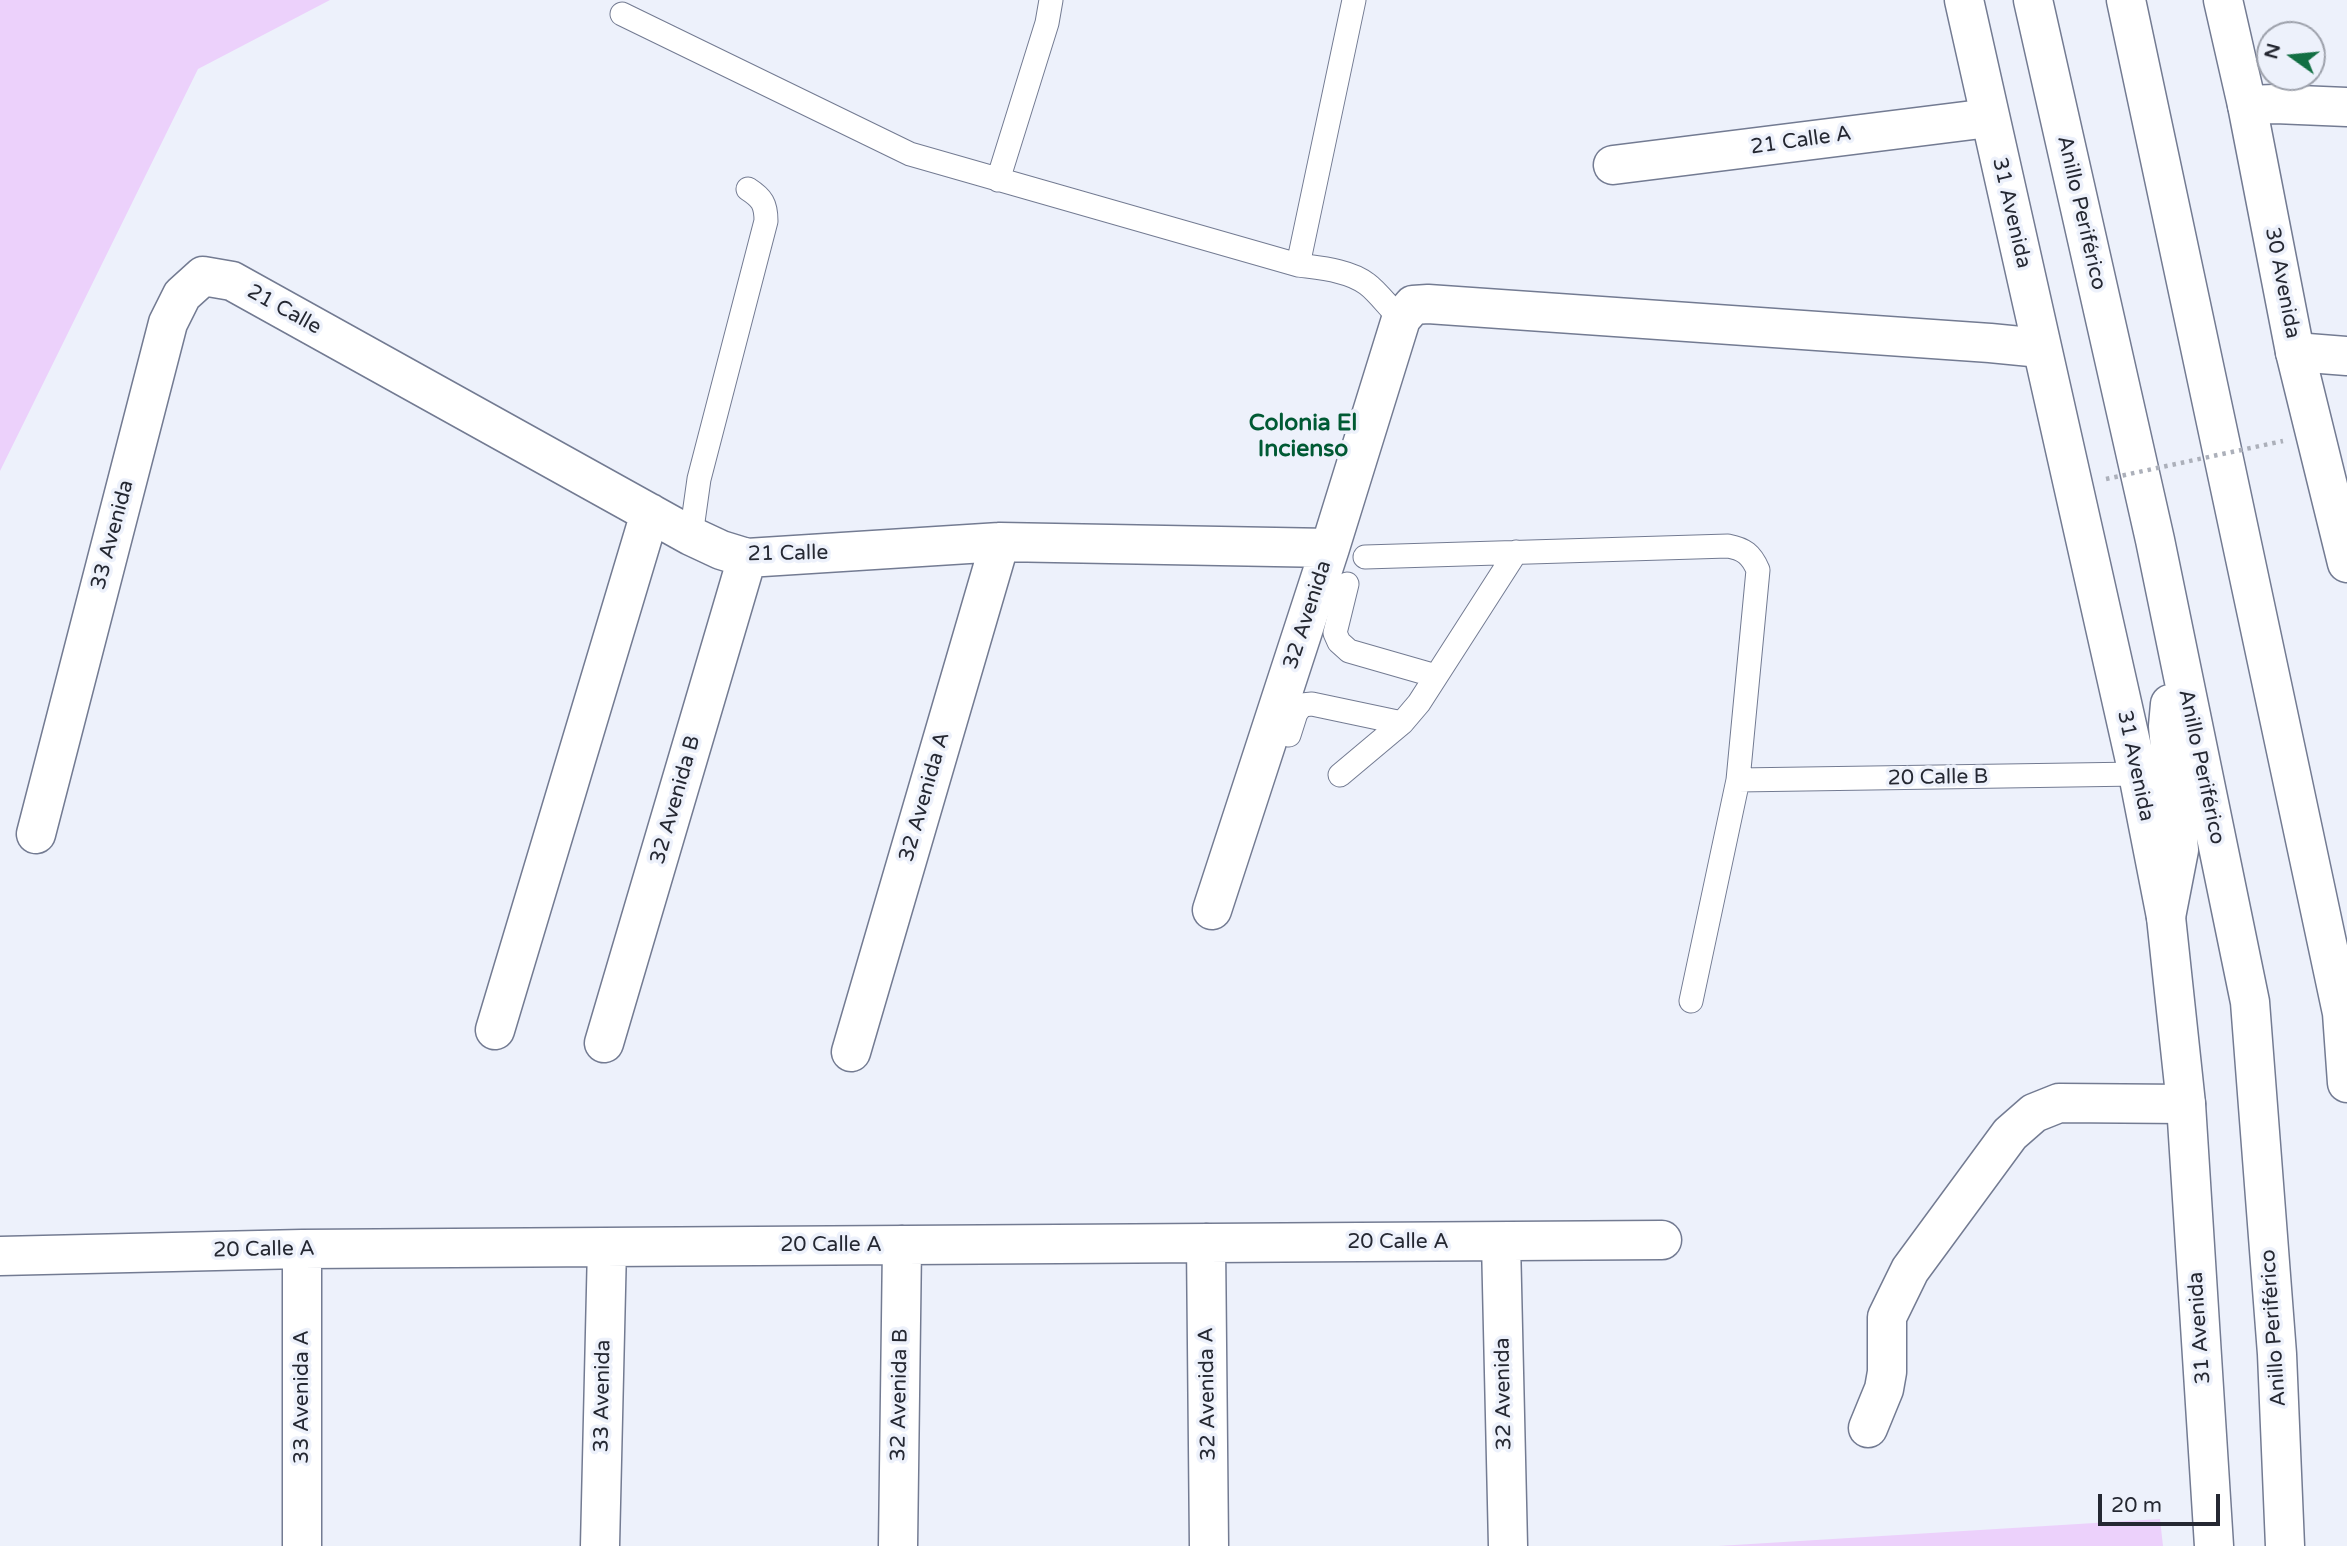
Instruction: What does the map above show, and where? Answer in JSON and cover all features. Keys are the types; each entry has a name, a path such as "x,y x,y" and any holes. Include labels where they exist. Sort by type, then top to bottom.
{"main road":[{"name":"31 Avenida","path":"1964,0 2138,774 2166,917 2186,1104 2214,1546"},
{"name":"Anillo Periférico","path":"2033,0 2155,540 2250,1002 2277,1354 2285,1546"},
{"path":"2126,0 2342,1013 2347,1083"},
{"name":"30 Avenida","path":"2223,0 2247,105 2295,352 2347,564"},
{"path":"2247,105 2347,107"},
{"name":"21 Calle A","path":"1612,166 1989,118"},
{"name":"33 Avenida","path":"36,834 168,323 182,295 203,276 232,281"},
{"name":"21 Calle","path":"232,281 691,536 747,558 1000,542 1348,553"},
{"path":"1401,319 1412,305 1428,304 2041,348"},
{"name":"32 Avenida","path":"1212,910 1348,553 1401,319"},
{"path":"2295,352 2347,356"},
{"path":"495,1030 650,513"},
{"name":"32 Avenida A","path":"850,1052 1000,542"},
{"name":"32 Avenida B","path":"604,1043 747,558"},
{"path":"2166,917 2179,850 2168,726 2174,639"},
{"path":"1868,1427 1884,1390 1888,1372 1887,1317 1910,1270 2010,1134 2034,1113 2059,1103 2186,1104"},
{"name":"20 Calle A","path":"0,1256 302,1249 1662,1240"},
{"name":"32 Avenida","path":"1501,1241 1508,1546"},
{"name":"32 Avenida A","path":"1206,1243 1209,1546"},
{"name":"32 Avenida B","path":"898,1546 902,1245"},
{"name":"33 Avenida","path":"600,1546 607,1247"},
{"name":"33 Avenida A","path":"302,1249 303,1546"}],"lane":[{"path":"998,180 1047,23 1051,0"},
{"path":"1298,265 1354,0"},
{"path":"622,14 910,154 1298,265 1326,269 1366,283 1401,319"},
{"path":"691,536 699,479 766,221 766,207 760,197 748,190"},
{"path":"1348,553 1728,546 1743,549 1753,558 1758,570 1738,780 1691,1001"},
{"path":"1340,775 1402,723 1419,703 1516,552"},
{"path":"1347,584 1335,633 1339,642 1349,651 1436,676"},
{"path":"1289,734 1296,713 1302,705 1312,704 1402,723"},
{"name":"20 Calle B","path":"1738,780 2138,774"}],"path":[{"path":"2106,479 2283,441"}],"shaded area":[{"path":"0,0 330,0 198,69 0,471"},
{"path":"2160,1519 2163,1546 1718,1546"}],"district":[{"name":"Colonia El Incienso","path":"1303,437"}]}
